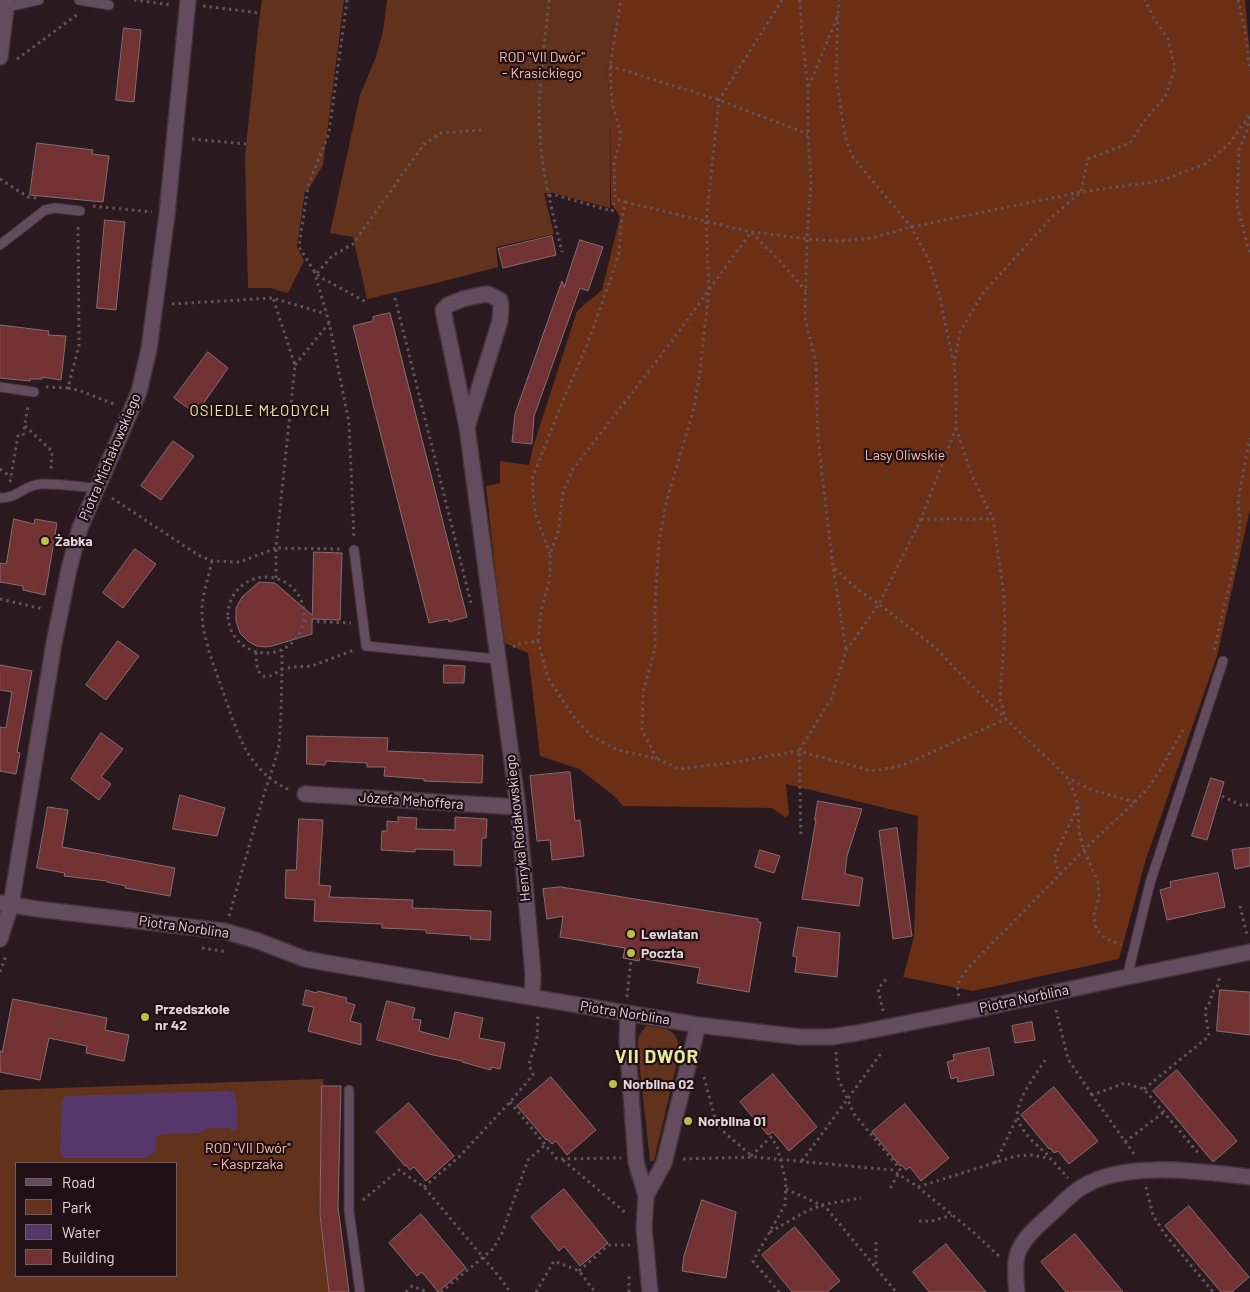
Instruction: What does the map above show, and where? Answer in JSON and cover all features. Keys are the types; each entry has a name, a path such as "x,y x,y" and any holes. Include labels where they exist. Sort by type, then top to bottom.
{"street":[{"path":"0,57 7,3"},
{"name":"Piotra Michałowskiego","path":"4,944 6,904 69,569 80,528 103,492 139,392 149,350 167,214 188,3"},
{"name":"Henryka Rodakowskiego","path":"467,427 500,321 500,300 488,294 463,299 448,305 444,310 467,427 518,807 535,1004"},
{"name":"Józefa Mehoffera","path":"304,794 518,807"},
{"name":"Piotra Norblina","path":"6,904 224,931 258,941 305,959 535,1004 628,1014 698,1025 800,1037 857,1033 1250,952"},
{"path":"628,1014 627,1039 630,1090 636,1162 646,1196 644,1228 650,1292"},
{"path":"646,1196 664,1163 698,1025"},
{"path":"1017,1292 1016,1261 1020,1249 1029,1235 1083,1186 1098,1179 1142,1170 1182,1171 1250,1177"}],"lane":[{"path":"7,3 39,0"},
{"path":"79,0 109,5"},
{"path":"0,245 45,210 55,208 80,211"},
{"path":"0,387 34,392"},
{"path":"4,498 14,496 29,487 41,484 103,492"},
{"path":"354,550 366,646 497,659"},
{"path":"1127,977 1150,883 1224,660"},
{"path":"349,1090 348,1211 360,1292"}],"path":[{"path":"134,0 188,3"},
{"path":"347,0 328,133 308,186 299,248 320,277 368,303"},
{"path":"549,0 539,118 542,155 549,196 562,252"},
{"path":"549,196 555,195 612,211 615,199 614,162 620,145 621,135 612,104 610,66 621,0"},
{"path":"658,759 642,729 644,692 656,648 655,605 659,541 666,503 694,408 699,378 710,291 706,222 719,100 782,0"},
{"path":"800,0 808,88 811,181 805,317 816,364 818,439 833,567 846,650"},
{"path":"839,0 836,76 845,136 852,156 911,228 928,258 940,297 954,364 956,428 972,476 993,519 1004,595 1005,626 1000,700 1006,720"},
{"path":"954,364 960,332 983,293 1053,216 1081,192 1088,159 1130,143 1144,121 1166,97 1175,68 1168,39 1144,0"},
{"path":"1238,0 1249,50 1250,71"},
{"path":"16,60 94,2"},
{"path":"171,14 172,2"},
{"path":"217,8 260,13"},
{"path":"808,88 838,15"},
{"path":"610,66 719,100 808,134"},
{"path":"615,199 751,232 807,240 839,241 872,238 1081,192 1160,181 1204,164 1228,145 1250,116"},
{"path":"1250,116 1246,134 1239,149 1237,205 1250,255"},
{"path":"315,272 332,256 353,244 424,144 440,133 482,130"},
{"path":"207,140 246,144"},
{"path":"0,179 28,197 38,198"},
{"path":"625,202 619,253 611,278 587,345 532,479 536,513 550,554 550,578 541,611 538,641 548,678 573,716 591,736 618,750 658,759 679,769 799,751 871,771 901,766 1006,720"},
{"path":"68,388 78,345 78,224 80,211 87,206 151,212 153,203"},
{"path":"751,232 806,291"},
{"path":"550,554 558,532 564,492 573,469 710,291 751,232"},
{"path":"315,272 329,322 349,423 354,550"},
{"path":"168,305 273,298 326,314"},
{"path":"273,298 295,365 276,548 276,578"},
{"path":"394,298 473,610"},
{"path":"295,365 329,322"},
{"path":"4,498 11,478 18,436 23,436 28,403 34,392 41,386 81,391 116,405"},
{"path":"25,426 52,451 50,485"},
{"path":"801,834 799,751 831,699 846,650 879,604 921,519 956,428"},
{"path":"1212,658 1236,557 1240,523 1238,500 1250,438"},
{"path":"0,469 11,478"},
{"path":"103,492 198,555 212,561 240,562 276,548 342,550"},
{"path":"921,519 993,519"},
{"path":"212,561 202,606 204,634 236,728 249,756 270,778 282,786 304,794"},
{"path":"833,567 856,589 879,604 937,649 1006,720 1066,776 1092,790 1135,802"},
{"path":"276,578 286,582 299,595 305,611 304,621 300,634 292,644 274,653 265,654 245,647 236,639 229,623 229,606 234,595 252,579 276,578"},
{"path":"0,599 49,610"},
{"path":"304,621 337,622"},
{"path":"497,659 517,644 538,641"},
{"path":"256,652 256,668 260,674 267,677 274,675 282,669 312,666 366,646"},
{"path":"227,922 279,746 282,650"},
{"path":"962,1001 958,992 958,980 1060,874 1135,802 1162,767 1187,723"},
{"path":"1066,776 1078,805 1079,832 1084,850 1098,882 1099,897 1094,915 1096,929 1105,938 1126,947 1132,952"},
{"path":"1222,796 1242,805 1250,806"},
{"path":"1060,874 1054,858 1078,805"},
{"path":"1238,937 1249,935 1240,906"},
{"path":"0,972 4,944"},
{"path":"197,947 232,953"},
{"path":"627,992 632,960"},
{"path":"1144,1090 1209,1036 1205,1010 1210,1002 1212,993 1218,985 1220,972"},
{"path":"884,1018 878,989 886,980"},
{"path":"1052,993 1068,1059 1140,1163 1150,1207 1156,1221 1213,1292"},
{"path":"626,998 636,999"},
{"path":"424,1187 459,1157 533,1075 529,1064 537,1040 535,1004"},
{"path":"835,1036 838,1078 854,1114 900,1169 889,1191"},
{"path":"802,1161 882,1052"},
{"path":"995,1163 1017,1117 1020,1101 1045,1060"},
{"path":"702,1071 716,1122 725,1133 752,1156"},
{"path":"1092,1095 1125,1083 1144,1090 1204,1159"},
{"path":"510,1102 557,1159 627,1158"},
{"path":"1125,1142 1164,1112"},
{"path":"1017,1117 1024,1131 1033,1142 1051,1158 1079,1190"},
{"path":"752,1156 771,1137 777,1146 786,1182 785,1205 754,1261 779,1292"},
{"path":"441,1292 493,1249 502,1233 528,1160 545,1145"},
{"path":"918,1187 1016,1156 1033,1155 1051,1158"},
{"path":"674,1160 752,1156 892,1170 918,1187 953,1215 1003,1260"},
{"path":"563,1159 634,1220"},
{"path":"348,1211 399,1170 424,1187 510,1292"},
{"path":"786,1189 828,1210 896,1292"},
{"path":"770,1232 821,1205 861,1198"},
{"path":"919,1221 932,1221 953,1215"},
{"path":"579,1271 609,1245 630,1246 631,1237"},
{"path":"876,1242 876,1267"},
{"path":"536,1292 554,1261 579,1271 595,1292"},
{"path":"629,1273 629,1292"},
{"path":"406,1292 412,1286 428,1292"}],"green space":[{"path":"262,0 344,0 323,165 308,190 305,190 297,247 304,261 288,293 270,288 248,288 245,157"},
{"name":"ROD \"VII Dwór\" - Krasickiego","path":"387,0 618,0 607,66 611,119 610,208 553,193 544,193 554,234 496,247 498,267 367,299 353,237 330,233 360,95 376,57 383,31"},
{"name":"Lasy Oliwskie","path":"618,0 1245,0 1250,56 1250,510 1217,656 1146,859 1119,959 973,991 903,977 914,937 918,816 786,784 789,814 786,818 772,808 623,806 613,795 579,769 540,756 528,653 503,642 486,486 500,483 500,461 529,465 533,447 577,311 602,290 620,217 611,203 611,119 607,66"},
{"path":"647,1026 671,1032 675,1035 679,1046 679,1054 654,1161 650,1161 638,1051 639,1037"},
{"name":"ROD \"VII Dwór\" - Kasprzaka","path":"323,1079 319,1212 329,1292 0,1292 0,1090"}],"water":[{"path":"228,1091 235,1093 237,1130 211,1128 200,1133 161,1134 156,1139 154,1153 146,1158 65,1158 60,1153 62,1104 65,1096"}],"building":[{"path":"124,28 141,30 134,102 116,100"},
{"path":"37,143 93,150 92,154 109,156 103,202 30,195"},
{"path":"105,220 125,222 116,310 97,308"},
{"path":"552,236 556,255 503,268 498,249"},
{"path":"580,240 603,247 588,291 580,288 534,416 532,444 512,442 515,414 562,281 564,287"},
{"path":"390,313 467,617 449,622 448,619 429,623 353,326 373,321 373,317"},
{"path":"0,325 49,331 48,335 66,336 61,380 42,377 42,379 30,379 30,381 0,378"},
{"path":"208,352 228,368 196,414 174,398"},
{"path":"173,441 194,456 161,500 141,486"},
{"path":"14,519 34,524 35,519 57,523 45,595 23,590 23,586 0,582 0,563 6,564"},
{"path":"135,549 156,564 123,608 103,593"},
{"path":"314,552 342,553 340,620 312,619 312,634 272,646 257,646 249,642 240,633 236,621 236,608 242,597 259,582 275,583 312,615"},
{"path":"118,641 139,656 106,700 86,685"},
{"path":"0,665 32,671 17,752 20,753 16,774 0,771 0,727 6,728 12,692 0,690"},
{"path":"444,665 465,666 464,683 444,683"},
{"path":"101,733 123,749 101,777 111,784 99,800 71,779"},
{"path":"307,736 388,738 387,751 483,755 482,783 424,781 424,779 384,776 385,767 367,767 367,763 326,761 325,765 307,764"},
{"path":"570,772 575,821 580,820 584,856 552,860 550,840 537,841 530,776"},
{"path":"1211,778 1224,782 1207,840 1192,836"},
{"path":"180,795 225,808 217,836 173,829"},
{"path":"818,801 862,809 847,856 845,874 863,878 859,906 802,899"},
{"path":"48,807 68,810 62,847 175,868 170,896 125,888 126,886 107,881 64,876 65,873 37,868"},
{"path":"398,817 417,818 416,829 455,830 455,817 487,819 486,838 482,838 481,866 454,865 454,850 415,849 415,852 381,850 382,831 387,831 387,821 398,822"},
{"path":"299,819 323,820 319,885 331,886 329,897 413,900 412,908 491,911 490,940 470,939 471,936 426,933 426,930 382,928 382,924 314,921 315,900 285,898 286,870 296,870"},
{"path":"897,828 912,936 893,939 879,831"},
{"path":"1250,848 1250,866 1235,869 1232,850"},
{"path":"760,850 780,856 774,873 755,867"},
{"path":"1218,873 1225,907 1167,920 1160,890 1171,887 1170,882"},
{"path":"561,887 758,919 758,922 761,922 749,992 697,983 700,968 640,958 639,961 623,958 625,948 560,937 563,916 547,919 543,889"},
{"path":"798,927 840,933 837,977 795,972 797,957 793,956"},
{"path":"306,990 347,998 346,1002 355,1005 350,1021 361,1024 361,1045 308,1031 314,1007 303,1005"},
{"path":"1220,990 1250,992 1250,1035 1217,1031"},
{"path":"13,999 107,1018 105,1030 129,1035 124,1061 86,1053 87,1046 49,1038 40,1080 0,1072 0,1051 2,1052"},
{"path":"387,1001 415,1008 412,1019 421,1020 419,1031 449,1039 455,1012 483,1018 479,1038 505,1043 500,1069 491,1067 491,1070 463,1061 377,1040"},
{"path":"1032,1022 1035,1040 1015,1043 1012,1026"},
{"path":"989,1048 994,1075 958,1082 957,1077 951,1079 947,1062 954,1060 953,1055"},
{"path":"1177,1070 1237,1141 1213,1162 1153,1091"},
{"path":"773,1074 817,1127 789,1151 773,1132 768,1135 740,1102"},
{"path":"551,1077 596,1130 567,1155 556,1141 552,1144 546,1140 517,1106"},
{"path":"322,1086 341,1086 338,1207 349,1292 329,1292 320,1215"},
{"path":"1054,1087 1098,1141 1069,1164 1058,1151 1054,1153 1049,1149 1021,1115"},
{"path":"409,1103 454,1156 426,1181 414,1167 410,1170 405,1166 376,1132"},
{"path":"905,1104 949,1158 921,1181 910,1167 906,1170 902,1165 900,1166 872,1132"},
{"path":"564,1189 608,1243 580,1266 564,1246 559,1251 531,1217"},
{"path":"702,1200 736,1212 726,1278 682,1271 684,1256"},
{"path":"1189,1206 1249,1277 1232,1292 1221,1292 1165,1226"},
{"path":"421,1214 466,1268 438,1292 422,1272 417,1276 389,1243"},
{"path":"795,1227 840,1281 827,1292 792,1292 762,1255"},
{"path":"1075,1234 1123,1292 1066,1292 1041,1262"},
{"path":"946,1244 986,1292 929,1292 913,1272"}],"place":[{"name":"Żabka","path":"45,541"},
{"name":"Lewiatan","path":"631,934"},
{"name":"Poczta","path":"631,953"},
{"name":"Przedszkole nr 42","path":"145,1017"},
{"name":"Norblina 02","path":"613,1084"},
{"name":"Norblina 01","path":"688,1121"}],"district":[{"name":"OSIEDLE MŁODYCH","path":"260,411"},
{"name":"VII DWÓR","path":"657,1057"}]}
